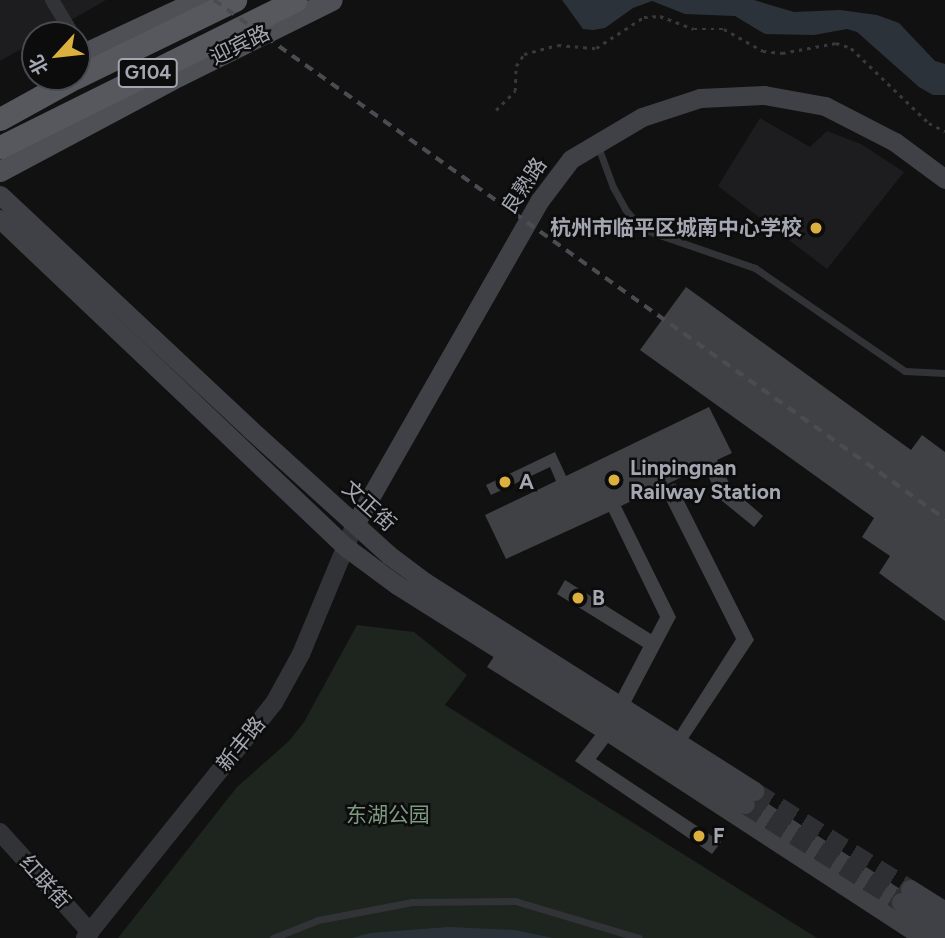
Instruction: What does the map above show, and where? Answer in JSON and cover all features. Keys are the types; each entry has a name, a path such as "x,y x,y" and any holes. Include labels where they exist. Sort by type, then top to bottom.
{"highway":[{"name":"G104","path":"91,70 235,0"},
{"name":"G104","path":"0,147 296,0"},
{"name":"G104","path":"0,119 51,91"}],"main road":[{"path":"91,42 199,0"},
{"name":"迎宾路","path":"0,171 180,75 332,0"},
{"path":"36,99 44,91"},
{"name":"良熟路","path":"355,524 540,200 571,159 642,117 699,98 764,95 825,106 895,142 945,179"},
{"name":"文正街","path":"0,195 250,429 355,524 425,582 749,797 408,593 347,548 0,219"},
{"path":"945,911 905,895 945,931"}],"street":[{"path":"52,0 63,21"},
{"name":"新丰路","path":"88,935 274,703 301,654 355,524"},
{"name":"红联街","path":"0,832 88,935"}],"lane":[{"path":"597,144 613,187 625,209 642,229 755,268 905,371 940,375 945,373"},
{"path":"273,938 318,920 412,902 502,901 515,901 639,938"}],"path":[{"path":"496,110 515,91 516,66 524,54 558,45 596,48 644,17 660,16 694,29 724,29 763,51 782,53 836,43 851,48 929,123 945,131"}],"shaded area":[{"path":"0,0 106,0 69,21 21,21 21,49 0,61"},
{"path":"562,0 754,0 794,12 840,10 877,15 899,23 935,61 945,64 945,95 933,95 919,87 857,32 847,29 814,35 765,34 735,16 685,14 652,1 633,8 605,28 583,29"},
{"name":"杭州市临平区城南中心学校","path":"760,118 810,147 827,131 861,144 904,172 827,269 718,186"},
{"path":"448,927 515,930 553,938 352,938 370,933"}],"green space":[{"name":"东湖公园","path":"357,625 414,632 467,675 445,705 817,938 118,938 237,787 289,741 304,722"}],"building":[{"name":"Linpingnan Railway Station","path":"686,287 911,450 922,435 945,452 945,621 879,573 890,556 862,537 874,518 640,350"},
{"name":"Linpingnan Railway Station","path":"709,407 732,453 717,460 733,490 763,516 754,527 721,500 703,467 621,506 676,617 626,712 671,741 736,639 661,490 675,483 754,640 682,748 945,918 945,938 907,938 608,743 596,759 721,842 712,854 575,761 595,735 487,667 508,635 613,704 643,647 557,594 565,580 651,634 660,617 609,512 506,559 485,515 556,481 550,467 491,495 486,485 555,452 566,476"}],"tunnel":[{"path":"754,791 910,889"},
{"path":"745,804 901,902"}],"railway":[{"path":"214,0 945,519"}],"place":[{"name":"杭州市临平区城南中心学校","path":"816,228"},
{"name":"Linpingnan Railway Station","path":"614,480"},
{"name":"A","path":"505,482"},
{"name":"B","path":"578,598"},
{"name":"F","path":"699,836"}]}
